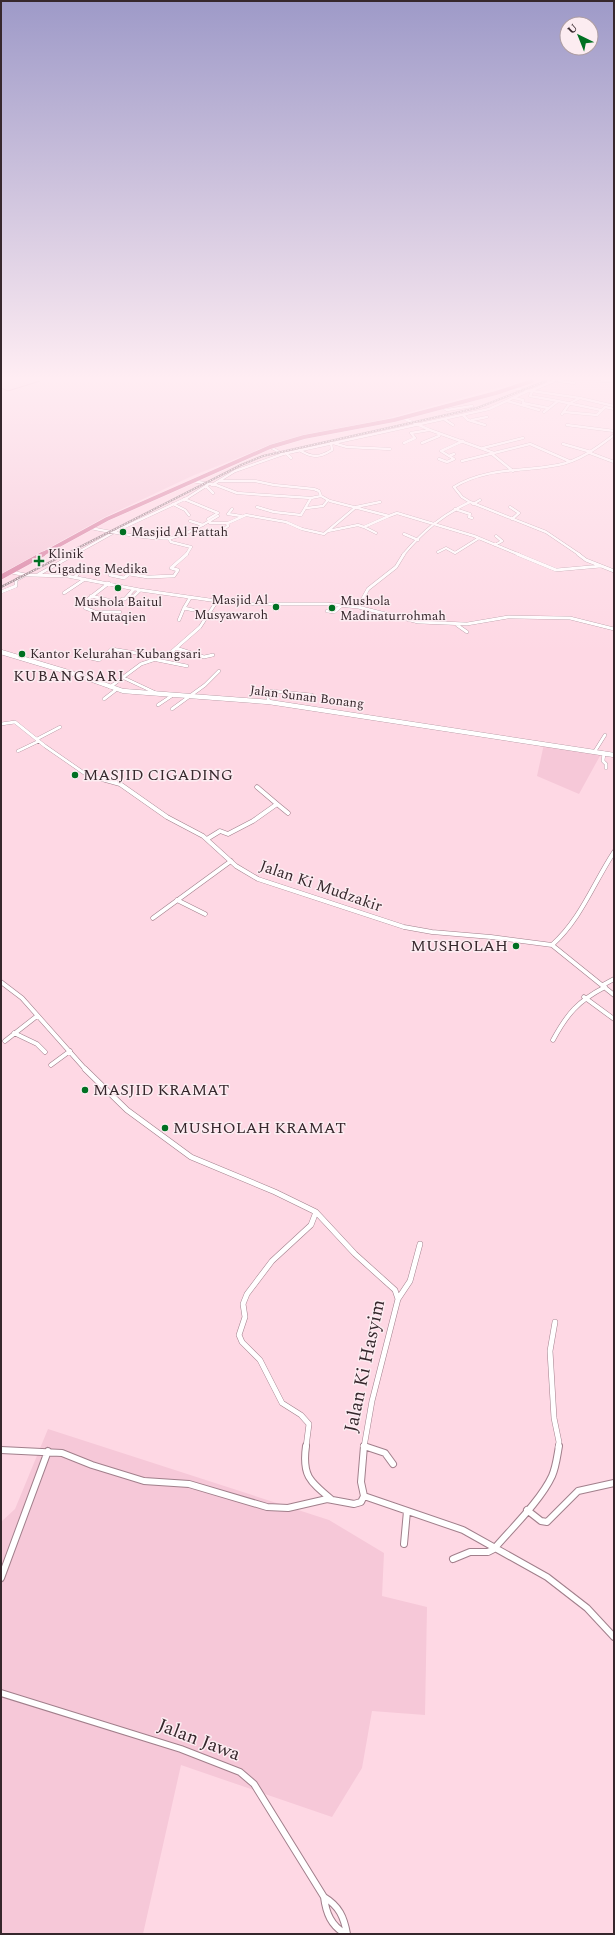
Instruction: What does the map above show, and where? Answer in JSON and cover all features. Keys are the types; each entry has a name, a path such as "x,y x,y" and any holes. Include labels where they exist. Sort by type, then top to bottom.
{"highway":[{"path":"1,577 91,528 214,471"}],"street":[{"path":"38,574 114,533 184,499 236,471"},
{"path":"511,471 480,475 455,486 457,491 471,503 546,532 566,544 586,560 614,571"},
{"path":"192,481 237,493 311,498 321,496 328,500 389,516"},
{"path":"219,481 255,481 275,485 314,489 319,490 321,496"},
{"path":"206,486 213,493"},
{"path":"258,507 272,512 301,515 311,498"},
{"path":"184,499 218,513 208,519 210,522"},
{"path":"306,508 323,506 328,500"},
{"path":"358,607 368,589 396,567 404,554 433,523 444,514 480,500"},
{"path":"328,531 356,507 380,502"},
{"path":"173,504 185,510 189,515"},
{"path":"510,507 519,513 512,519"},
{"path":"232,509 228,514 241,516 246,515 286,522 302,529 321,533 358,525 376,533"},
{"path":"455,509 470,514 469,517 472,518"},
{"path":"364,527 397,513 479,538 526,557 543,566 556,570 566,571 589,566 595,568 601,566"},
{"path":"91,528 114,533 169,539 204,525 218,516"},
{"path":"210,522 227,523 241,516"},
{"path":"190,521 204,525"},
{"path":"213,536 225,528 228,525 227,523"},
{"path":"404,534 418,540"},
{"path":"495,545 502,541 496,536"},
{"path":"438,552 446,548 455,553 479,538"},
{"path":"110,575 124,578 129,574 148,577 174,576 178,570 171,568 188,554 191,547 171,542 169,539"},
{"path":"72,569 80,570 75,577"},
{"path":"11,572 26,575 38,574 75,577 134,589 217,601 358,607 418,622 455,624 480,623 508,617 570,618 614,629"},
{"path":"1,592 16,586 16,580 26,575"},
{"path":"64,592 85,579"},
{"path":"109,583 87,600 90,602 85,608 98,612 120,612"},
{"path":"122,599 125,599 134,589"},
{"path":"128,596 134,596 140,590"},
{"path":"91,596 112,601"},
{"path":"179,620 190,598"},
{"path":"110,687 124,678 137,666 166,656 176,648 200,627 217,601"},
{"path":"327,612 334,612 341,606"},
{"path":"184,608 193,610"},
{"path":"98,612 102,616 114,619"},
{"path":"209,613 238,617"},
{"path":"455,624 467,632"},
{"path":"176,648 204,657 213,655"},
{"path":"81,656 99,660 112,650 142,654 154,660 187,666"},
{"name":"Jalan Sunan Bonang","path":"1,652 74,673 117,689 156,694 269,702 604,752 614,755"},
{"path":"172,710 205,685 219,671"},
{"path":"124,678 139,684 156,694"},
{"path":"104,699 117,689"},
{"path":"269,702 267,695 271,691 312,695"},
{"path":"158,705 174,695"},
{"name":"Jalan Ki Mudzakir","path":"1,724 14,721 84,773 120,784 167,817 192,829 207,839 243,871 266,882 404,927 432,932 491,937 552,945"},
{"path":"18,751 60,727"},
{"path":"595,751 605,735"},
{"path":"604,752 603,761 606,764 606,768"},
{"path":"257,787 288,813"},
{"path":"207,839 220,831 228,834 248,824 277,804"},
{"path":"614,852 604,867 581,914 552,945 614,995"},
{"path":"153,918 231,861"},
{"path":"177,900 206,914"},
{"path":"553,1040 568,1014 584,997 614,979"},
{"name":"Jalan Ki Hasyim","path":"1,982 22,998 109,1094 184,1153 316,1212 355,1254 395,1290 398,1300 363,1446 361,1488 364,1496"},
{"path":"584,997 614,1019"},
{"path":"5,1041 37,1016"},
{"path":"14,1033 37,1044 45,1052"},
{"path":"51,1065 70,1052"},
{"path":"316,1212 311,1225 293,1244 272,1261 247,1294 243,1304 245,1317 239,1335 242,1342 260,1360 282,1403 301,1415 309,1424 304,1457 305,1475 311,1483 332,1500"},
{"path":"398,1300 409,1281 420,1244"},
{"path":"453,1559 468,1552 481,1550 488,1552 494,1549 548,1483 555,1468 559,1442 554,1418 550,1351 555,1322"},
{"path":"363,1446 385,1454 390,1458 393,1464"},
{"path":"1,1450 48,1451 68,1455 92,1465 144,1481 189,1484 267,1507 288,1508 316,1501 332,1500 354,1504 361,1502 364,1496 463,1530 494,1549 547,1576 587,1608 614,1637"},
{"path":"1,1578 48,1451"},
{"path":"527,1510 538,1520 547,1522 578,1491 614,1482"},
{"path":"404,1544 407,1511"},
{"name":"Jalan Jawa","path":"1,1694 122,1729 182,1749 240,1772 254,1784 324,1898 326,1912 332,1922 338,1931 347,1934 346,1919 333,1902 324,1898"}],"shaded area":[{"path":"1,471 204,471 107,516 1,574"},
{"path":"544,744 601,754 579,794 537,776"},
{"path":"48,1429 329,1520 384,1553 382,1596 427,1607 425,1715 372,1711 362,1768 332,1817 181,1765 143,1934 1,1934 1,1522 15,1509"}],"railway":[{"path":"1,587 229,471"}],"place":[{"name":"Masjid Al Fattah","path":"123,532"},
{"name":"Klinik Cigading Medika","path":"39,561"},
{"name":"Mushola Baitul Mutaqien","path":"118,588"},
{"name":"Masjid Al Musyawaroh","path":"276,607"},
{"name":"Mushola Madinaturrohmah","path":"332,608"},
{"name":"Kantor Kelurahan Kubangsari","path":"22,654"},
{"name":"MASJID CIGADING","path":"75,775"},
{"name":"MUSHOLAH","path":"516,946"},
{"name":"MASJID KRAMAT","path":"85,1090"},
{"name":"MUSHOLAH KRAMAT","path":"165,1128"}],"district":[{"name":"KUBANGSARI","path":"69,676"}]}
